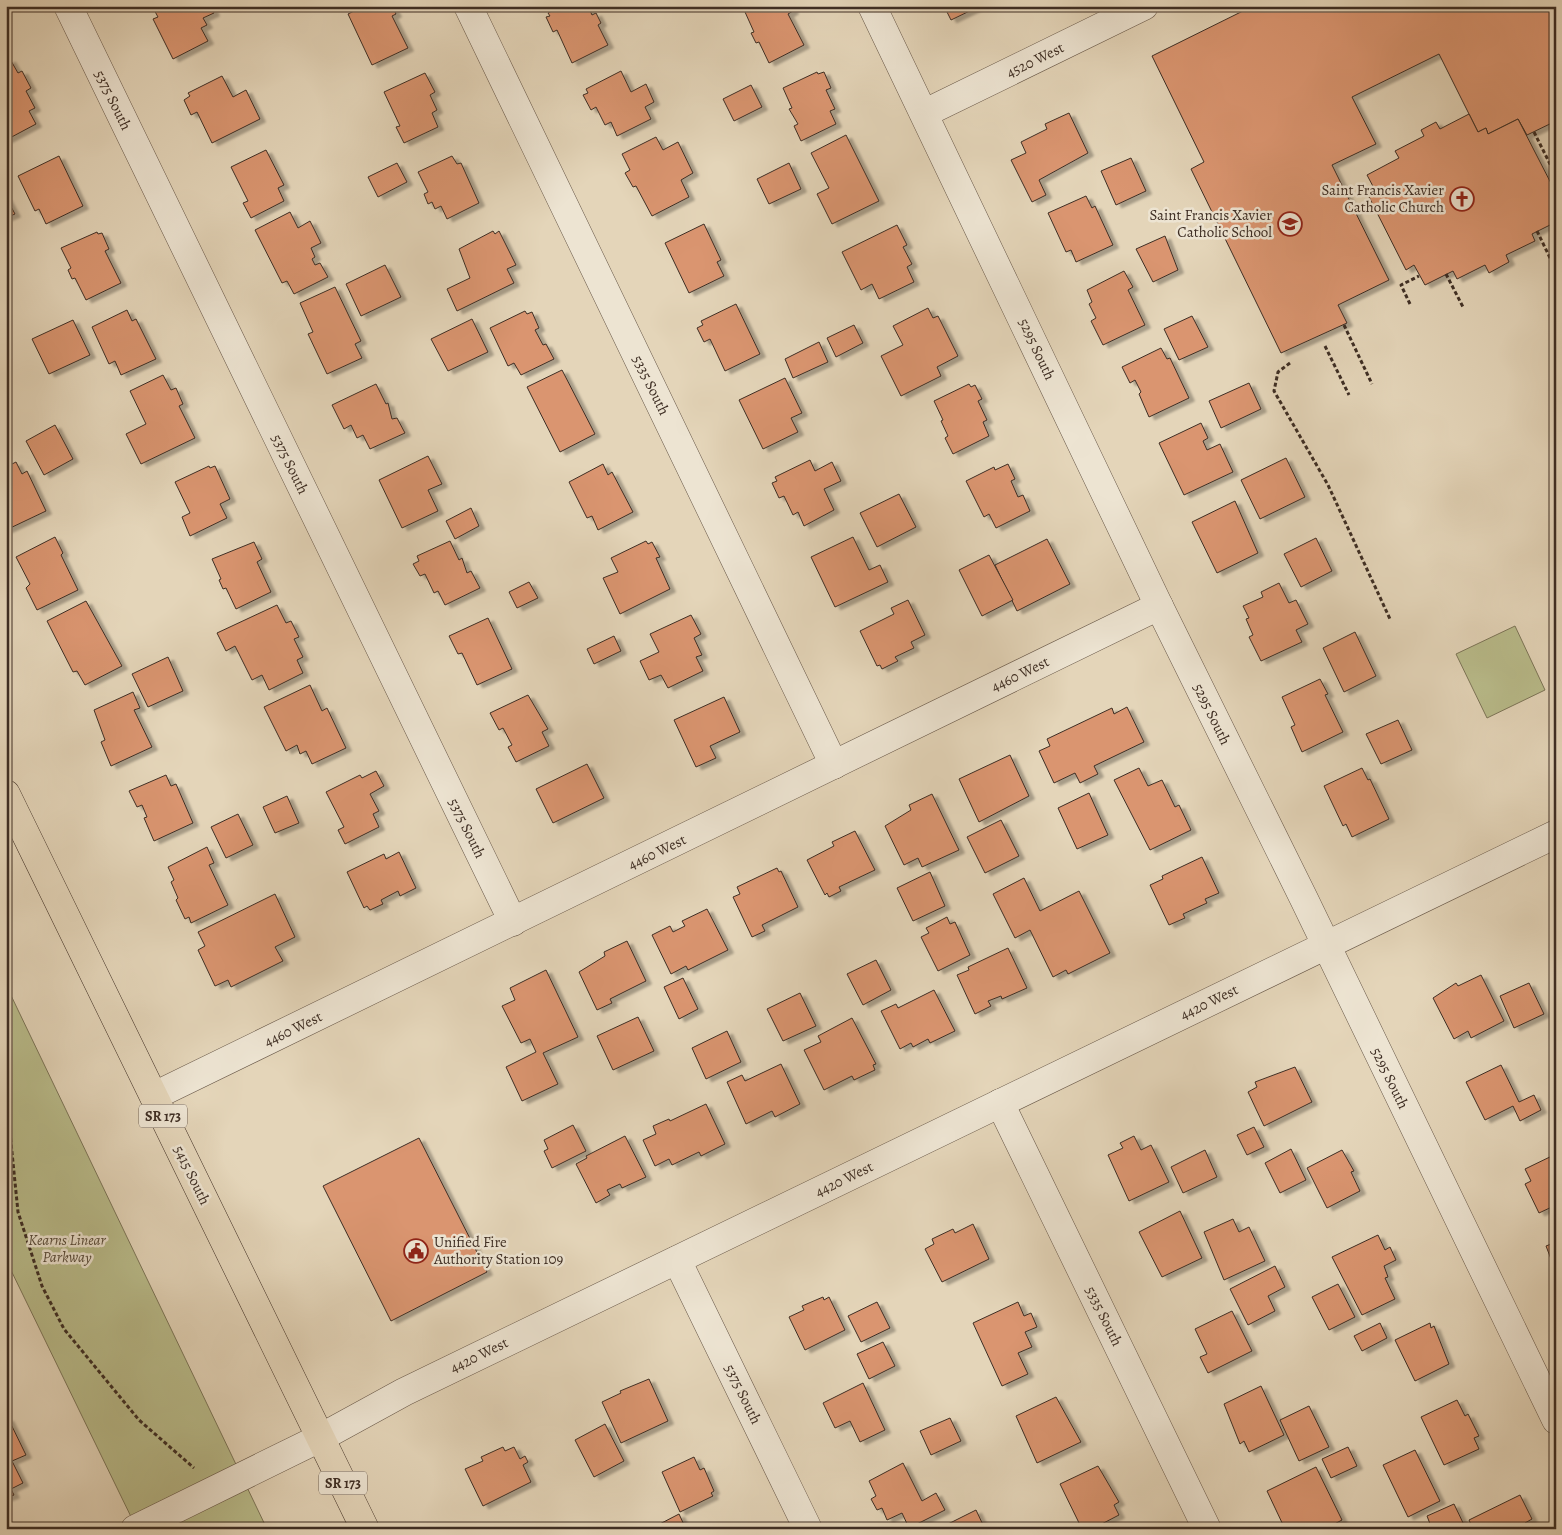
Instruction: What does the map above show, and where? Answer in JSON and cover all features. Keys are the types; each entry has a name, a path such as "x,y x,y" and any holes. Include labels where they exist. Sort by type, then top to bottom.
{"main road":[{"name":"5415 South","path":"6,794 365,1529"}],"street":[{"name":"5375 South","path":"68,6 513,922"},
{"name":"5335 South","path":"468,6 834,764"},
{"name":"5295 South","path":"872,6 925,113 1159,606 1556,1420"},
{"name":"4520 West","path":"925,113 1144,6"},
{"name":"4460 West","path":"154,1096 1159,606"},
{"name":"4420 West","path":"135,1529 320,1438 404,1392 1556,834"},
{"name":"5335 South","path":"1000,1103 1208,1529"},
{"name":"5375 South","path":"677,1260 808,1529"}],"path":[{"path":"1534,132 1556,176"},
{"path":"1537,231 1553,264"},
{"path":"1446,274 1463,307"},
{"path":"1410,304 1401,285 1419,276"},
{"path":"1344,325 1372,384"},
{"path":"1325,346 1349,396"},
{"path":"1290,363 1278,372 1274,391 1328,484 1390,619"},
{"path":"6,1093 18,1212 42,1286 64,1329 139,1420 194,1468"}],"green space":[{"path":"1515,626 1545,690 1487,718 1456,654"},
{"name":"Kearns Linear Parkway","path":"6,985 267,1529 137,1529 6,1260"}],"building":[{"path":"152,6 211,6 214,13 203,18 207,25 201,28 208,41 173,59 153,19 158,17"},
{"path":"364,6 392,6 396,14 392,16 408,48 372,65 348,14"},
{"path":"561,6 588,6 592,15 596,13 601,23 598,25 608,45 572,63 557,30 553,32 546,17 550,16 548,13"},
{"path":"756,6 791,6 793,11 788,14 804,45 769,63 759,42 756,43 751,33 754,32 745,12"},
{"path":"944,6 980,6 951,20"},
{"name":"Saint Francis Xavier Catholic School","path":"1253,6 1556,6 1556,121 1527,135 1518,119 1488,134 1486,128 1478,132 1439,54 1352,97 1376,144 1332,165 1389,280 1338,305 1347,323 1281,353 1191,169 1204,162 1152,56"},
{"path":"10,59 18,73 22,71 31,88 26,91 35,108 29,111 36,124 6,140 6,61"},
{"path":"621,71 631,92 646,84 654,102 645,107 651,119 617,136 611,122 605,125 596,107 591,110 583,95 588,93 586,89"},
{"path":"817,72 818,74 824,72 831,88 826,90 835,109 830,111 836,124 801,141 794,126 798,124 789,109 792,108 783,88"},
{"path":"425,73 435,92 430,95 437,110 432,113 438,127 404,143 396,127 400,126 384,92"},
{"path":"222,76 233,97 246,90 260,119 212,143 197,112 191,115 184,100 190,96 188,93"},
{"path":"751,85 762,107 734,121 723,99"},
{"path":"1069,113 1088,153 1039,180 1046,195 1032,202 1011,160 1026,153 1021,142 1047,129 1045,124"},
{"name":"Saint Francis Xavier Catholic Church","path":"1469,114 1478,132 1486,128 1488,134 1518,119 1556,193 1556,199 1553,200 1556,205 1556,222 1532,234 1535,241 1506,255 1509,262 1489,273 1485,265 1457,279 1453,271 1425,285 1414,265 1406,270 1368,195 1376,192 1367,175 1399,158 1395,151 1424,136 1421,130 1436,122 1440,129"},
{"path":"846,135 879,201 832,224 817,194 829,188 811,153"},
{"path":"656,137 663,150 678,142 693,173 681,180 689,197 652,216 636,186 633,187 625,173 630,170 622,154"},
{"path":"266,150 284,185 278,188 284,201 251,218 243,203 248,201 231,167"},
{"path":"59,156 83,206 46,224 39,209 35,211 18,176"},
{"path":"452,156 457,164 461,163 479,203 447,219 441,206 435,209 432,202 428,204 424,194 428,192 418,172"},
{"path":"1131,158 1146,191 1116,205 1101,171"},
{"path":"397,163 407,182 378,197 368,177"},
{"path":"789,163 801,189 769,204 757,179"},
{"path":"1086,196 1092,208 1095,206 1113,245 1076,262 1071,250 1066,252 1048,213"},
{"path":"6,197 15,214 6,218"},
{"path":"290,212 298,228 310,221 321,243 311,248 315,257 312,259 315,265 320,263 328,277 294,294 287,281 282,283 255,230"},
{"path":"704,224 721,260 717,262 724,276 689,293 665,243"},
{"path":"897,225 907,245 903,247 912,264 907,267 914,282 879,299 872,284 861,290 842,252"},
{"path":"493,231 495,234 499,231 516,265 507,269 514,283 457,311 447,289 470,278 459,249"},
{"path":"97,232 98,234 102,233 109,249 105,251 121,283 86,300 75,278 72,279 68,270 71,268 61,248"},
{"path":"1165,236 1178,270 1153,282 1136,249"},
{"path":"385,265 401,297 361,316 346,284"},
{"path":"1124,271 1133,287 1128,290 1145,325 1103,345 1091,321 1096,318 1089,304 1092,302 1087,290"},
{"path":"335,287 361,341 355,344 362,358 327,374 308,334 313,332 300,303"},
{"path":"736,304 760,354 725,371 710,339 704,342 697,328 703,325 701,321"},
{"path":"928,308 933,318 938,316 958,356 937,367 941,376 901,396 881,356 903,345 893,326"},
{"path":"127,310 132,321 136,319 156,359 121,375 115,361 109,364 92,327"},
{"path":"525,311 527,314 532,312 539,328 535,330 543,345 546,344 554,359 521,375 514,363 508,366 490,328"},
{"path":"1192,316 1208,347 1179,360 1164,329"},
{"path":"472,319 488,352 448,371 431,339"},
{"path":"73,320 90,355 49,374 32,339"},
{"path":"854,325 863,343 836,357 827,338"},
{"path":"819,342 828,362 793,378 785,359"},
{"path":"1161,348 1167,359 1170,358 1189,398 1149,417 1135,380 1130,383 1122,367"},
{"path":"562,370 595,434 560,452 527,387"},
{"path":"163,375 171,390 176,388 183,404 179,406 195,438 141,464 126,434 146,424 130,391"},
{"path":"785,378 802,413 791,418 798,432 763,449 739,400"},
{"path":"1249,383 1261,409 1221,428 1209,401"},
{"path":"376,384 386,404 388,403 392,419 397,418 405,433 370,449 363,435 357,438 351,425 344,429 332,405"},
{"path":"969,384 971,387 975,385 982,399 978,401 987,420 983,422 989,436 953,454 945,438 948,436 934,401"},
{"path":"1201,423 1208,438 1203,441 1207,450 1220,444 1233,472 1184,495 1159,443"},
{"path":"55,425 73,459 44,475 26,441"},
{"path":"428,456 442,484 428,490 438,511 402,528 379,480"},
{"path":"1286,458 1305,497 1260,519 1241,480"},
{"path":"810,460 815,471 832,462 841,481 824,489 834,510 804,526 798,512 793,515 784,496 779,498 772,483 777,481 775,477"},
{"path":"16,462 22,474 27,471 46,511 6,530 6,467"},
{"path":"603,464 608,475 612,472 633,512 598,530 592,516 587,518 569,482"},
{"path":"1008,464 1015,479 1011,481 1018,497 1023,495 1030,511 996,528 989,514 984,517 966,481 994,467 995,470"},
{"path":"209,466 210,468 215,466 230,499 220,504 227,518 190,536 182,517 190,513 175,482"},
{"path":"899,494 916,527 877,547 860,513"},
{"path":"1235,501 1258,553 1217,573 1192,522"},
{"path":"471,508 479,526 455,539 446,521"},
{"path":"55,537 63,553 61,555 78,590 37,610 26,588 30,584 16,557"},
{"path":"853,537 869,570 880,565 888,582 835,607 811,557"},
{"path":"1316,538 1332,571 1301,587 1284,554"},
{"path":"1047,539 1070,584 1017,611 995,565"},
{"path":"450,541 459,560 462,558 467,573 471,571 480,588 445,605 438,591 434,593 425,574 420,576 413,564 419,561 417,556"},
{"path":"646,541 648,544 652,542 660,557 656,558 670,589 620,614 603,578 618,572 611,558"},
{"path":"254,542 262,559 257,562 271,592 236,609 226,588 223,589 219,580 221,579 212,559"},
{"path":"989,555 1013,600 982,616 959,570"},
{"path":"529,582 538,598 517,608 509,592"},
{"path":"1279,583 1289,603 1296,600 1308,624 1296,630 1302,642 1261,661 1249,637 1253,635 1246,619 1249,618 1243,606 1263,597 1261,592"},
{"path":"908,600 925,635 911,642 914,648 895,657 898,661 882,669 880,665 877,666 860,631 894,614 891,608"},
{"path":"86,601 122,666 85,685 77,671 73,672 47,621"},
{"path":"277,605 286,623 291,621 299,637 294,639 303,657 297,660 303,673 269,690 262,675 252,680 235,646 226,651 217,633"},
{"path":"691,615 701,634 694,638 702,655 696,657 703,671 668,688 661,675 649,680 640,661 659,652 650,634"},
{"path":"488,618 512,669 477,685 462,653 458,654 449,636"},
{"path":"1355,632 1376,676 1344,692 1323,648"},
{"path":"614,636 621,651 594,664 587,649"},
{"path":"168,657 183,691 148,707 132,674"},
{"path":"1320,679 1328,694 1325,695 1343,732 1302,752 1291,727 1295,725 1282,697"},
{"path":"310,685 322,711 327,708 346,748 312,764 306,751 300,754 297,745 286,751 264,707"},
{"path":"133,692 140,708 134,710 152,747 111,766 101,742 105,740 94,710"},
{"path":"528,695 548,729 542,732 549,746 516,762 508,747 512,745 503,728 499,730 490,713"},
{"path":"724,697 740,732 710,746 716,758 696,767 674,720"},
{"path":"1127,707 1144,742 1094,766 1098,774 1080,783 1075,773 1054,783 1039,751 1050,746 1047,739 1112,708 1114,714"},
{"path":"1398,720 1412,750 1381,764 1366,734"},
{"path":"1010,755 1029,796 979,822 959,779"},
{"path":"587,764 604,798 553,823 536,789"},
{"path":"1139,768 1148,786 1162,780 1175,807 1179,805 1191,830 1150,850 1114,780"},
{"path":"1362,768 1368,780 1370,779 1389,819 1352,837 1346,824 1343,826 1324,786"},
{"path":"376,771 384,786 370,794 379,811 373,814 379,827 345,844 338,830 344,827 326,792 360,775 362,778"},
{"path":"166,775 171,786 176,784 193,823 154,841 144,818 147,817 142,805 137,807 129,791"},
{"path":"1089,793 1108,835 1077,849 1058,808"},
{"path":"932,794 959,850 922,867 918,858 904,865 885,826 911,810 909,805"},
{"path":"287,796 299,823 275,833 263,807"},
{"path":"238,814 253,845 226,858 211,827"},
{"path":"1001,820 1019,856 985,873 967,837"},
{"path":"855,831 875,870 839,887 841,891 829,897 827,893 825,895 807,860 834,846 832,842"},
{"path":"207,847 214,863 209,865 228,905 191,923 189,917 185,919 176,900 178,898 171,882 174,880 168,867"},
{"path":"399,852 416,888 400,896 398,891 381,900 383,904 370,910 367,906 364,908 347,872 384,854 386,859"},
{"path":"1202,857 1219,893 1205,899 1207,903 1183,914 1185,918 1169,925 1150,885 1163,879 1162,876"},
{"path":"777,868 779,872 781,871 798,907 762,925 765,931 752,937 733,897 740,894 737,887"},
{"path":"930,872 945,906 913,921 897,888"},
{"path":"1024,878 1040,911 1079,891 1110,953 1068,974 1066,970 1053,977 1030,930 1015,938 993,894"},
{"path":"275,894 295,937 275,947 283,961 231,987 228,980 215,986 198,950 205,946 198,932"},
{"path":"707,909 728,950 688,970 686,966 671,974 652,935 670,926 673,932 685,926 682,921"},
{"path":"947,917 950,924 955,922 970,955 938,971 921,937 929,933 926,928"},
{"path":"627,941 646,981 610,999 612,1003 597,1010 579,972 605,956 604,952"},
{"path":"1008,948 1027,988 1002,999 1001,996 988,1001 991,1006 975,1014 957,975 969,970 968,967"},
{"path":"876,960 891,990 863,1005 847,974"},
{"path":"546,970 578,1037 543,1053 558,1084 522,1101 506,1067 536,1052 530,1039 521,1043 502,1006 515,1000 510,988"},
{"path":"1481,975 1504,1021 1471,1038 1468,1031 1454,1039 1433,998 1456,983 1458,986"},
{"path":"683,978 698,1009 679,1019 664,987"},
{"path":"1529,983 1544,1014 1514,1028 1500,996"},
{"path":"934,990 955,1031 930,1043 928,1039 913,1047 911,1043 900,1049 881,1011 896,1004 898,1008"},
{"path":"800,993 816,1026 783,1041 767,1009"},
{"path":"638,1017 654,1051 613,1070 597,1036"},
{"path":"852,1018 876,1064 873,1065 875,1070 854,1080 852,1076 824,1090 804,1050 821,1042 818,1036"},
{"path":"727,1031 741,1062 706,1079 692,1048"},
{"path":"781,1064 800,1104 775,1117 772,1111 746,1124 727,1082 742,1075 745,1081"},
{"path":"1501,1065 1519,1102 1534,1095 1541,1110 1520,1121 1513,1106 1485,1120 1466,1082"},
{"path":"1295,1067 1312,1102 1264,1126 1248,1092 1257,1087 1255,1082"},
{"path":"706,1104 725,1144 701,1156 699,1152 672,1165 669,1159 655,1166 643,1140 656,1134 653,1126 669,1119 670,1121"},
{"path":"573,1125 586,1151 552,1168 544,1151 548,1149 544,1140"},
{"path":"1254,1127 1264,1147 1247,1155 1237,1135"},
{"path":"625,1136 646,1177 622,1188 620,1184 607,1190 610,1195 596,1203 576,1164 587,1158 586,1156"},
{"path":"1134,1136 1141,1150 1151,1145 1169,1182 1129,1201 1108,1155 1123,1148 1120,1143"},
{"name":"Unified Fire Authority Station 109","path":"419,1138 487,1272 391,1321 323,1186"},
{"path":"1291,1149 1306,1180 1280,1193 1265,1163"},
{"path":"1205,1150 1217,1177 1183,1193 1171,1167"},
{"path":"1342,1150 1354,1171 1351,1172 1360,1191 1327,1208 1307,1168"},
{"path":"1556,1154 1556,1205 1539,1213 1525,1184 1531,1181 1525,1169"},
{"path":"1180,1211 1202,1258 1162,1277 1139,1232"},
{"path":"1233,1219 1239,1232 1249,1227 1265,1261 1224,1280 1204,1232"},
{"path":"973,1224 989,1259 942,1282 925,1249 934,1244 932,1239 953,1229 955,1233"},
{"path":"1378,1235 1385,1250 1390,1247 1396,1260 1384,1266 1388,1277 1385,1278 1395,1299 1362,1315 1332,1257"},
{"path":"1556,1242 1556,1272 1546,1246"},
{"path":"1275,1266 1285,1287 1268,1296 1275,1311 1248,1325 1230,1289"},
{"path":"1338,1284 1355,1317 1329,1330 1312,1297"},
{"path":"823,1297 824,1300 829,1297 845,1330 805,1350 789,1317 804,1310 802,1306"},
{"path":"877,1302 890,1328 861,1342 848,1316"},
{"path":"1018,1302 1024,1316 1031,1313 1037,1327 1025,1332 1032,1347 1018,1353 1028,1374 1002,1386 973,1323"},
{"path":"1232,1311 1252,1351 1208,1373 1200,1357 1207,1354 1195,1329"},
{"path":"1380,1323 1387,1338 1362,1351 1354,1336"},
{"path":"1430,1323 1431,1328 1434,1326 1449,1364 1415,1381 1395,1340"},
{"path":"883,1342 895,1366 869,1379 857,1354"},
{"path":"649,1379 668,1421 621,1443 602,1402 621,1393 620,1391"},
{"path":"863,1383 885,1430 860,1442 850,1421 835,1428 823,1403"},
{"path":"1261,1386 1284,1435 1249,1452 1244,1441 1240,1444 1224,1404"},
{"path":"1056,1397 1081,1442 1037,1463 1016,1416"},
{"path":"1457,1400 1465,1416 1468,1414 1479,1436 1474,1438 1479,1449 1444,1465 1421,1417"},
{"path":"1309,1406 1329,1447 1299,1461 1280,1420"},
{"path":"8,1418 26,1455 12,1461 23,1483 11,1489 14,1495 6,1498 6,1419"},
{"path":"950,1418 961,1441 931,1455 920,1431"},
{"path":"605,1424 624,1461 594,1477 575,1440"},
{"path":"503,1447 505,1451 514,1447 520,1459 525,1456 528,1462 523,1465 531,1482 483,1506 465,1469 483,1461 481,1457"},
{"path":"1348,1447 1357,1466 1331,1478 1322,1459"},
{"path":"1415,1450 1440,1501 1408,1517 1383,1465"},
{"path":"694,1457 700,1470 704,1468 714,1491 711,1493 713,1496 680,1512 662,1472"},
{"path":"903,1463 922,1501 936,1493 945,1510 909,1528 902,1513 887,1520 882,1508 877,1510 871,1499 876,1496 869,1481"},
{"path":"1098,1466 1119,1502 1114,1505 1119,1515 1092,1529 1082,1529 1060,1484"},
{"path":"1316,1467 1342,1520 1325,1529 1285,1529 1267,1491"},
{"path":"1520,1495 1532,1519 1525,1523 1528,1529 1473,1529 1469,1520"},
{"path":"1454,1504 1466,1529 1432,1529 1427,1516"},
{"path":"976,1510 985,1529 950,1529 948,1524"},
{"path":"679,1514 686,1529 655,1529 654,1527"}],"place":[{"name":"Saint Francis Xavier Catholic Church","path":"1462,199"},
{"name":"Saint Francis Xavier Catholic School","path":"1290,224"},
{"name":"Unified Fire Authority Station 109","path":"416,1251"}]}
